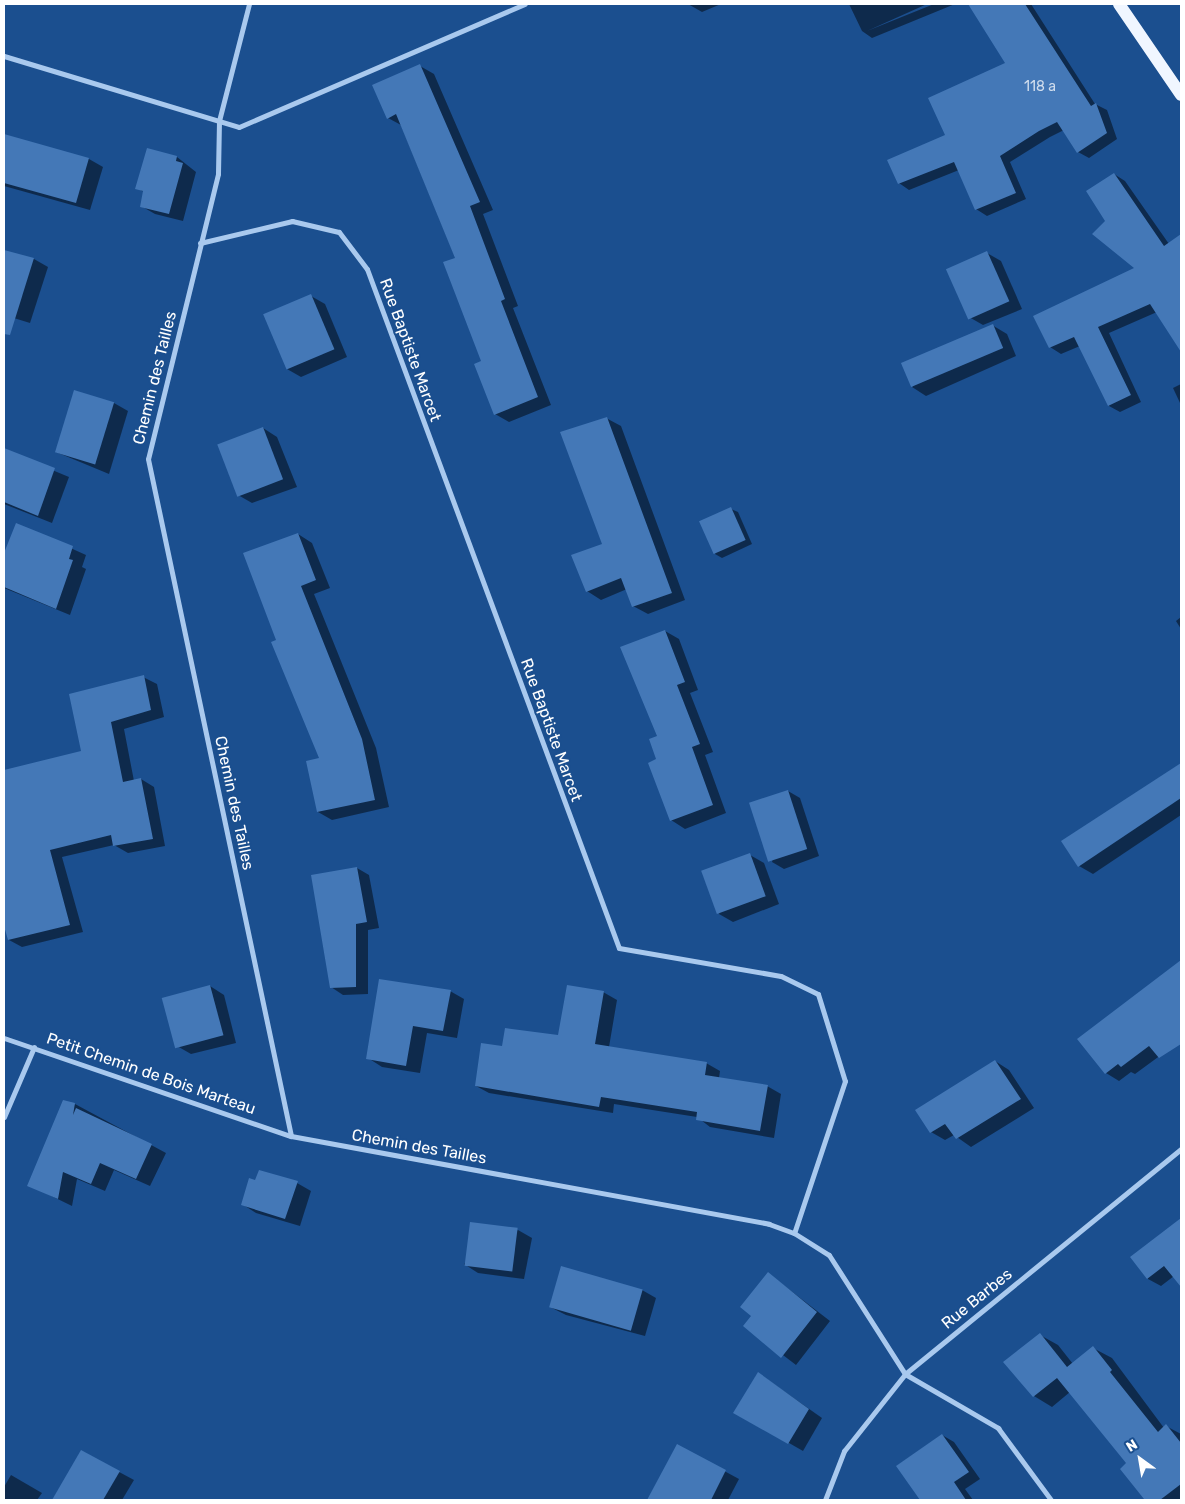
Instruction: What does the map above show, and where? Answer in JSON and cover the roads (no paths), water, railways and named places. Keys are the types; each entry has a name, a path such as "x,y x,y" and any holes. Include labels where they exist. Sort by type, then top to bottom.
{"main road":[{"path":"1119,4 1181,95"}],"street":[{"name":"Chemin des Tailles","path":"249,4 220,121 218,174 148,459 291,1136 769,1224 794,1233 830,1255 905,1374"},
{"path":"4,56 239,127 525,4"},
{"name":"Rue Baptiste Marcet","path":"200,243 292,221 339,232 367,269 619,948 781,976 818,994 845,1081 794,1233"},
{"name":"Petit Chemin de Bois Marteau","path":"4,1038 291,1136"},
{"path":"4,1116 34,1047"},
{"name":"Rue Barbes","path":"825,1500 844,1451 905,1374 1181,1149"},
{"path":"905,1374 998,1428 1052,1500"}]}
